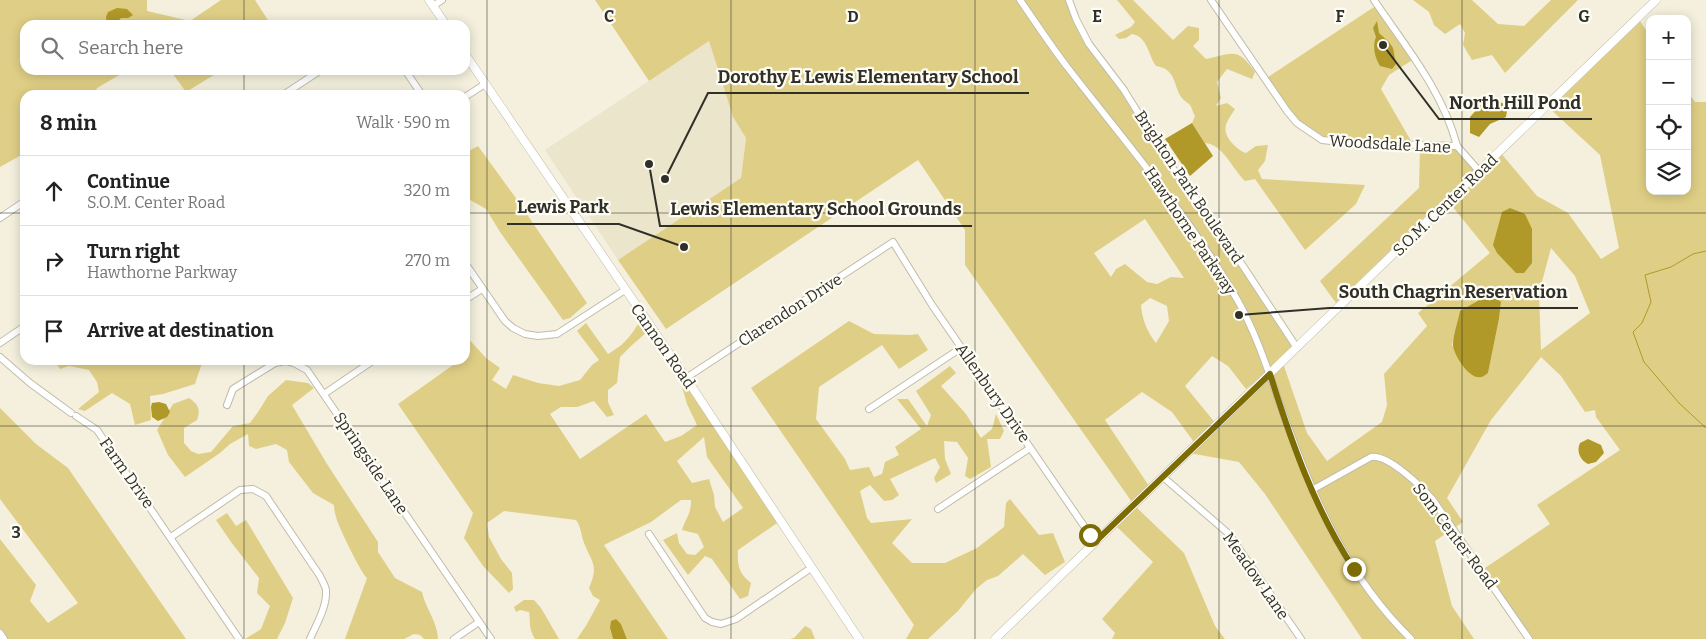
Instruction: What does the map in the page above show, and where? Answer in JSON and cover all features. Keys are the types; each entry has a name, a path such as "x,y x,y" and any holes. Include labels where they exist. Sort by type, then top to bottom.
{"main road":[{"name":"S.O.M. Center Road","path":"995,639 1656,0"},
{"path":"431,3 443,20"},
{"name":"Cannon Road","path":"470,62 686,378 859,639"}],"street":[{"path":"431,3 442,0"},
{"name":"Hawthorne Parkway","path":"1020,0 1067,67 1151,172 1230,287 1247,318 1270,374 1312,490 1334,536 1354,569 1384,610 1411,639"},
{"name":"Brighton Park Boulevard","path":"1068,0 1089,44 1124,90 1175,172 1214,222 1296,348"},
{"name":"Woodsdale Lane","path":"1211,0 1287,111 1297,123 1309,132 1322,140 1349,143 1457,146 1479,171"},
{"path":"1374,0 1436,91 1446,112 1457,146"},
{"path":"291,90 313,75"},
{"path":"408,75 419,90"},
{"path":"470,94 485,84"},
{"path":"0,218 20,205"},
{"name":"Allenbury Drive","path":"893,242 932,305 1095,542"},
{"name":"Clarendon Drive","path":"686,378 893,242"},
{"path":"470,271 505,321 513,328 526,334 538,336 557,334 625,290"},
{"path":"470,297 482,289"},
{"path":"0,342 20,329"},
{"path":"869,409 962,348"},
{"name":"Farm Drive","path":"0,357 30,383 73,415 97,430 239,639"},
{"name":"Springside Lane","path":"227,405 233,389 272,365"},
{"name":"Springside Lane","path":"298,365 307,370 324,394 491,639"},
{"path":"324,394 367,365"},
{"path":"938,509 1030,448"},
{"name":"Som Center Road","path":"1312,490 1371,457 1376,456 1396,466 1420,484 1433,500 1529,639"},
{"name":"Meadow Lane","path":"1163,477 1229,534 1300,639"},
{"path":"170,537 240,490 253,489 266,496 325,586 326,593 322,610 310,639"},
{"path":"649,534 705,618 721,624 736,619 811,568"},
{"path":"454,639 479,622"},
{"path":"0,633 4,639"}],"shaded area":[{"path":"0,0 147,0 147,11 186,20 20,20 20,75 119,75 96,90 20,90 20,156 0,167"},
{"path":"221,0 255,0 268,20 191,20"},
{"path":"595,0 1069,0 1076,19 1149,133 1204,208 1297,348 1283,362 1284,366 1307,433 1327,461 1382,422 1387,405 1384,374 1427,326 1418,313 1490,253 1448,201 1500,152 1537,196 1568,213 1601,259 1619,248 1600,155 1547,106 1638,18 1646,30 1646,195 1691,195 1691,96 1695,102 1706,102 1706,639 1529,639 1482,570 1550,524 1537,505 1620,450 1596,417 1595,410 1585,412 1561,376 1541,357 1491,420 1447,498 1463,522 1435,541 1452,606 1474,639 1362,639 1265,494 1239,462 1189,453 1196,445 1172,412 1142,392 1105,420 1151,489 1134,505 965,265 965,230 918,160 666,329 618,260 741,178 746,138 733,117 709,41 649,81","holes":["1145,219 1184,278 1171,277 1157,284 1147,282 1125,264 1116,269 1111,277 1094,253","1551,248 1575,276 1590,313 1541,350 1539,293","1490,294 1496,296 1501,302 1488,373 1481,377 1452,345 1457,327 1464,314 1481,299","1150,298 1167,306 1169,321 1156,343 1142,315 1141,305","1212,356 1228,366 1246,389 1255,382 1258,385 1217,425 1185,386"]},
{"path":"1117,0 1133,0 1173,40 1188,26 1199,28 1199,40 1193,46 1206,59 1234,54 1243,58 1249,64 1255,72 1252,79 1227,69 1217,82 1221,98 1216,106 1227,103 1235,109 1227,123 1226,130 1229,139 1239,149 1246,153 1256,146 1268,145 1265,161 1258,170 1262,179 1365,185 1356,204 1305,250 1255,179 1245,181 1217,148 1205,143 1192,123 1195,116 1190,105 1181,97 1171,74 1167,70 1156,66 1153,62 1145,43 1132,34 1126,38 1119,39 1115,35 1131,27 1135,22"},
{"path":"1413,0 1472,0 1498,24 1524,26 1551,0 1578,0 1505,73 1492,55 1472,60 1463,45 1465,33 1460,24 1445,34 1434,25 1429,12"},
{"path":"1377,5 1414,59 1389,75 1381,89 1414,146 1322,140 1297,123 1265,79"},
{"path":"117,8 127,9 133,15 119,20 106,20 108,12"},
{"path":"1377,21 1379,33 1393,48 1396,64 1392,69 1380,66 1375,56 1374,44 1376,37 1373,28"},
{"path":"709,41 733,117 746,138 741,178 618,260 545,150"},
{"path":"174,75 214,75 189,90 185,90"},
{"path":"1487,98 1508,105 1506,117 1490,124 1479,137 1470,133 1470,117"},
{"path":"1192,123 1213,156 1190,176 1165,139"},
{"path":"478,146 587,303 570,318 563,320 500,232 486,209 470,200 470,150"},
{"path":"1420,146 1457,146 1476,168 1336,303 1320,281 1419,188"},
{"path":"1510,208 1525,214 1532,229 1532,263 1524,273 1516,273 1497,253 1493,245 1502,212"},
{"path":"1490,294 1496,296 1501,302 1499,319 1488,373 1482,377 1476,377 1462,365 1455,353 1453,343 1460,311"},
{"path":"640,321 647,332 620,357 617,383 608,390 608,402 614,415 607,417 594,401 577,407 561,407 550,414 580,459 646,414 665,442 681,436 697,425 687,404 682,387 685,384 780,521 738,550 740,569 751,583 748,596 740,599 712,559 705,556 688,575 663,540 677,533 679,543 687,554 695,555 704,547 698,534 682,530 689,513 691,500 681,500 651,522 604,545 668,639 627,639 621,624 610,628 613,639 577,639 600,600 593,596 589,588 594,569 576,520 504,511 487,523 489,537 501,559 512,573 513,589 509,593 483,566 464,538 473,513 398,404 453,365 470,365 470,340 486,358 500,368 492,380 506,389 513,375 538,383 559,386 580,380 592,365 599,360 577,331 586,323 608,354 630,336","holes":["704,437 707,457 743,508 723,522 715,507 714,495 709,479 692,483 677,461"]},
{"path":"849,321 874,334 918,334 928,350 899,369 882,345 819,387 816,419 845,459 850,470 869,467 874,477 882,474 885,462 899,455 895,447 921,429 897,399 908,399 927,426 931,415 916,391 950,366 956,373 941,386 966,414 981,438 992,429 996,414 1004,431 1000,439 987,439 991,467 970,479 965,476 968,458 957,442 944,441 945,459 951,474 936,483 934,478 940,467 935,458 890,479 899,495 892,500 884,501 870,485 860,491 867,518 871,523 912,519 892,543 912,563 945,563 977,548 1004,527 1006,503 1010,499 1039,535 1053,533 1065,562 1045,575 1023,554 998,576 987,580 976,589 958,611 928,639 906,639 914,625 751,388"},
{"path":"57,365 201,365 195,384 150,396 151,420 135,425 130,404 112,393 85,411 78,409 99,392 97,382 89,370 69,366 60,369"},
{"path":"286,380 308,383 314,388 292,405 327,464 378,542 378,552 395,578 422,592 436,626 438,639 424,639 420,635 414,634 404,639 345,639 367,578 341,530 334,505 313,493 289,462 287,450 276,444 256,449 249,446 248,434 230,444 185,477 168,455 157,430 173,404 189,398 195,402 199,413 197,420 184,428 184,443 191,451 198,454 211,452 233,426 250,423 268,396"},
{"path":"152,403 166,404 170,412 167,417 158,421 152,417 151,407"},
{"path":"0,408 36,444 68,468 186,639 4,639 0,633 0,539 36,585 30,601 48,623 78,603 0,499"},
{"path":"1588,439 1601,445 1604,453 1596,462 1588,464 1581,458 1578,449 1580,443"},
{"path":"1134,505 1184,553 1215,626 1225,639 1112,639 1115,633 1102,619 1153,562 1114,524"},
{"path":"227,513 236,526 246,520 293,598 285,623 277,639 245,639 261,629 270,606 257,593 259,578 216,520"},
{"path":"524,600 534,600 541,608 559,639 535,639 531,628 529,612 520,610 516,612 514,607"},
{"path":"616,619 621,624 627,639 613,639 610,628 611,621"},
{"path":"805,626 811,629 815,639 789,639 794,638"}],"waterway":[{"path":"1706,251 1693,254 1671,267 1645,275 1651,302 1642,323 1633,332 1644,362 1679,403 1706,428"}],"place":[{"name":"North Hill Pond","path":"1383,45"},
{"name":"Lewis Elementary School Grounds","path":"649,164"},
{"name":"Dorothy E Lewis Elementary School","path":"665,179"},
{"name":"Lewis Park","path":"684,247"},
{"name":"South Chagrin Reservation","path":"1239,315"}],"route":[{"path":"1090,535 1095,542 1270,374 1312,490 1334,536 1354,569"}]}
